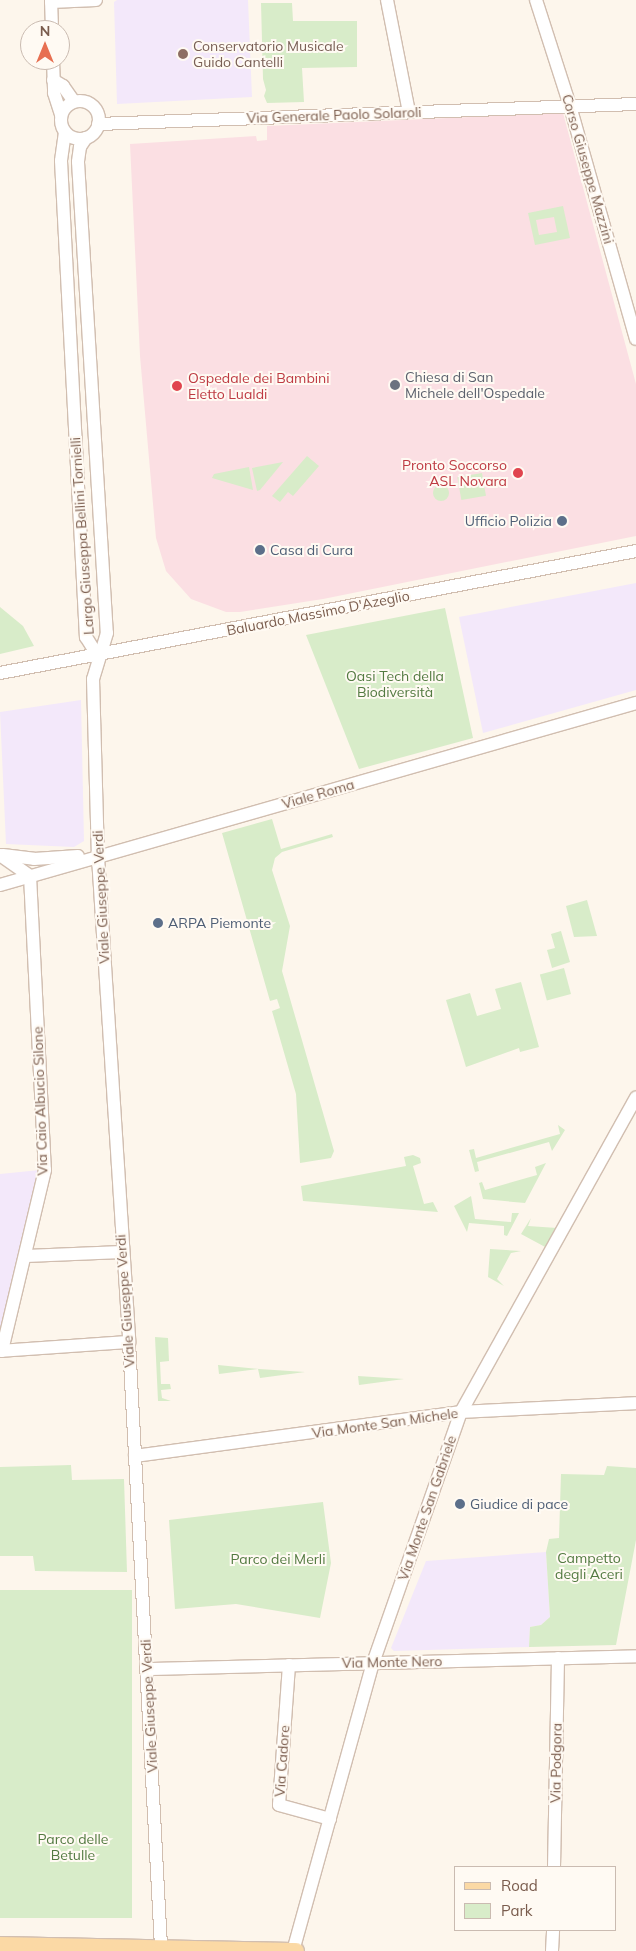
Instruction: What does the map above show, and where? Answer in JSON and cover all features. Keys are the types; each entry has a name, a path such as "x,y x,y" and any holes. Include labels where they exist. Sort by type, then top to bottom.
{"main road":[{"path":"0,1945 294,1951"}],"street":[{"path":"52,20 51,1 72,3 96,0"},
{"path":"388,0 409,112"},
{"name":"Corso Giuseppe Mazzini","path":"536,0 570,106 636,339"},
{"path":"53,70 53,80 61,115 65,132 75,138 86,138 98,124 98,114 92,105 84,101 74,102 61,115"},
{"path":"53,80 63,86 74,102"},
{"name":"Via Generale Paolo Solaroli","path":"98,124 636,104"},
{"name":"Largo Giuseppa Bellini Tornielli","path":"65,132 61,161 86,637 98,656"},
{"name":"Largo Giuseppa Bellini Tornielli","path":"86,138 80,147 78,162 107,634 98,656"},
{"name":"Baluardo Massimo D'Azeglio","path":"0,673 98,656 636,551"},
{"path":"84,604 89,609 98,608 106,603"},
{"name":"Viale Giuseppe Verdi","path":"98,656 93,682 98,858 136,1456 161,1947"},
{"name":"Viale Roma","path":"0,885 636,703"},
{"path":"0,855 34,859 74,858 87,853 98,842"},
{"path":"0,855 30,876"},
{"name":"Via Caio Albucio Silone","path":"1,1351 26,1256 45,1170 30,876"},
{"name":"Via Monte San Gabriele","path":"294,1951 373,1663 461,1412 636,1097"},
{"path":"26,1256 122,1252"},
{"path":"1,1351 129,1342"},
{"name":"Via Monte San Michele","path":"136,1456 461,1412 636,1403"},
{"name":"Via Monte Nero","path":"148,1669 636,1656"},
{"name":"Via Podgora","path":"554,1866 558,1658"},
{"name":"Via Cadore","path":"289,1665 279,1805 330,1819"},
{"path":"552,1951 553,1931"}],"shaded area":[{"name":"Conservatorio Musicale Guido Cantelli","path":"117,0 248,0 252,97 117,104 114,2"},
{"path":"563,113 636,384 636,536 323,599 240,612 226,612 191,599 166,571 156,538 140,356 130,144 256,136 257,141 267,140 267,126"},
{"path":"636,583 636,690 483,733 459,617"},
{"path":"81,700 84,841 74,847 6,844 0,712"},
{"path":"40,1170 0,1343 0,1174"},
{"path":"546,1552 550,1617 541,1625 530,1627 529,1647 394,1651 391,1648 426,1561"}],"green space":[{"path":"261,3 292,3 293,21 357,21 357,67 302,68 304,102 267,103 264,96 266,90 263,79"},
{"path":"563,206 570,238 535,245 528,213","holes":["554,217 557,232 539,235 536,220"]},
{"path":"307,456 319,466 293,496 288,492 280,502 272,496"},
{"path":"283,462 260,490 257,491 252,468"},
{"path":"249,467 253,490 212,478 214,474"},
{"path":"482,473 486,496 461,500 457,477"},
{"path":"438,485 444,485 449,490 447,499 438,501 433,496 433,490"},
{"path":"0,607 23,626 34,646 0,654"},
{"name":"Oasi Tech della Biodiversità","path":"445,608 473,738 359,769 306,635"},
{"path":"272,819 281,849 332,834 333,837 282,852 275,858 272,870 290,926 282,971 334,1151 331,1158 300,1163 296,1094 272,1011 280,1008 277,999 270,1001 222,833"},
{"path":"587,900 597,936 574,937 566,906"},
{"path":"561,931 570,962 552,968 547,950 555,948 551,934"},
{"path":"564,968 571,994 547,1001 540,974"},
{"path":"521,982 539,1047 520,1052 519,1048 466,1067 446,1000 470,993 477,1016 501,1009 495,989"},
{"path":"558,1125 565,1130 552,1151 549,1142 477,1162 479,1171 475,1172 469,1150 474,1149 476,1158 560,1134"},
{"path":"413,1155 420,1158 421,1163 413,1166 424,1204 433,1202 438,1212 303,1201 301,1186 406,1166 404,1157"},
{"path":"546,1163 525,1203 483,1199 479,1183 482,1182 485,1190 537,1175 535,1167"},
{"path":"471,1196 475,1219 511,1222 512,1213 519,1213 507,1236 504,1235 504,1226 469,1223 467,1232 454,1206"},
{"path":"531,1218 528,1226 557,1228 547,1248 521,1234"},
{"path":"490,1249 521,1251 511,1253 497,1279 504,1286 488,1277"},
{"path":"155,1337 168,1338 169,1361 160,1362 161,1384 170,1384 171,1389 161,1390 162,1398 171,1401 158,1401"},
{"path":"218,1365 305,1372 260,1378 258,1369 219,1374"},
{"path":"358,1376 404,1379 359,1385"},
{"path":"71,1465 72,1480 124,1479 127,1572 35,1571 33,1556 0,1556 0,1467"},
{"name":"Campetto degli Aceri","path":"607,1466 636,1468 636,1540 616,1645 529,1647 530,1627 541,1625 550,1617 546,1552 549,1539 559,1538 561,1474 604,1475"},
{"name":"Parco dei Merli","path":"323,1502 331,1563 320,1618 236,1604 175,1609 169,1520"},
{"name":"Parco delle Betulle","path":"0,1590 132,1590 132,1918 0,1918"}],"place":[{"name":"Conservatorio Musicale Guido Cantelli","path":"183,54"},
{"name":"Chiesa di San Michele dell'Ospedale","path":"395,385"},
{"name":"Ospedale dei Bambini Eletto Lualdi","path":"177,386"},
{"name":"Pronto Soccorso ASL Novara","path":"518,473"},
{"name":"Ufficio Polizia","path":"562,521"},
{"name":"Casa di Cura","path":"260,550"},
{"name":"ARPA Piemonte","path":"158,923"},
{"name":"Giudice di pace","path":"460,1504"}]}
